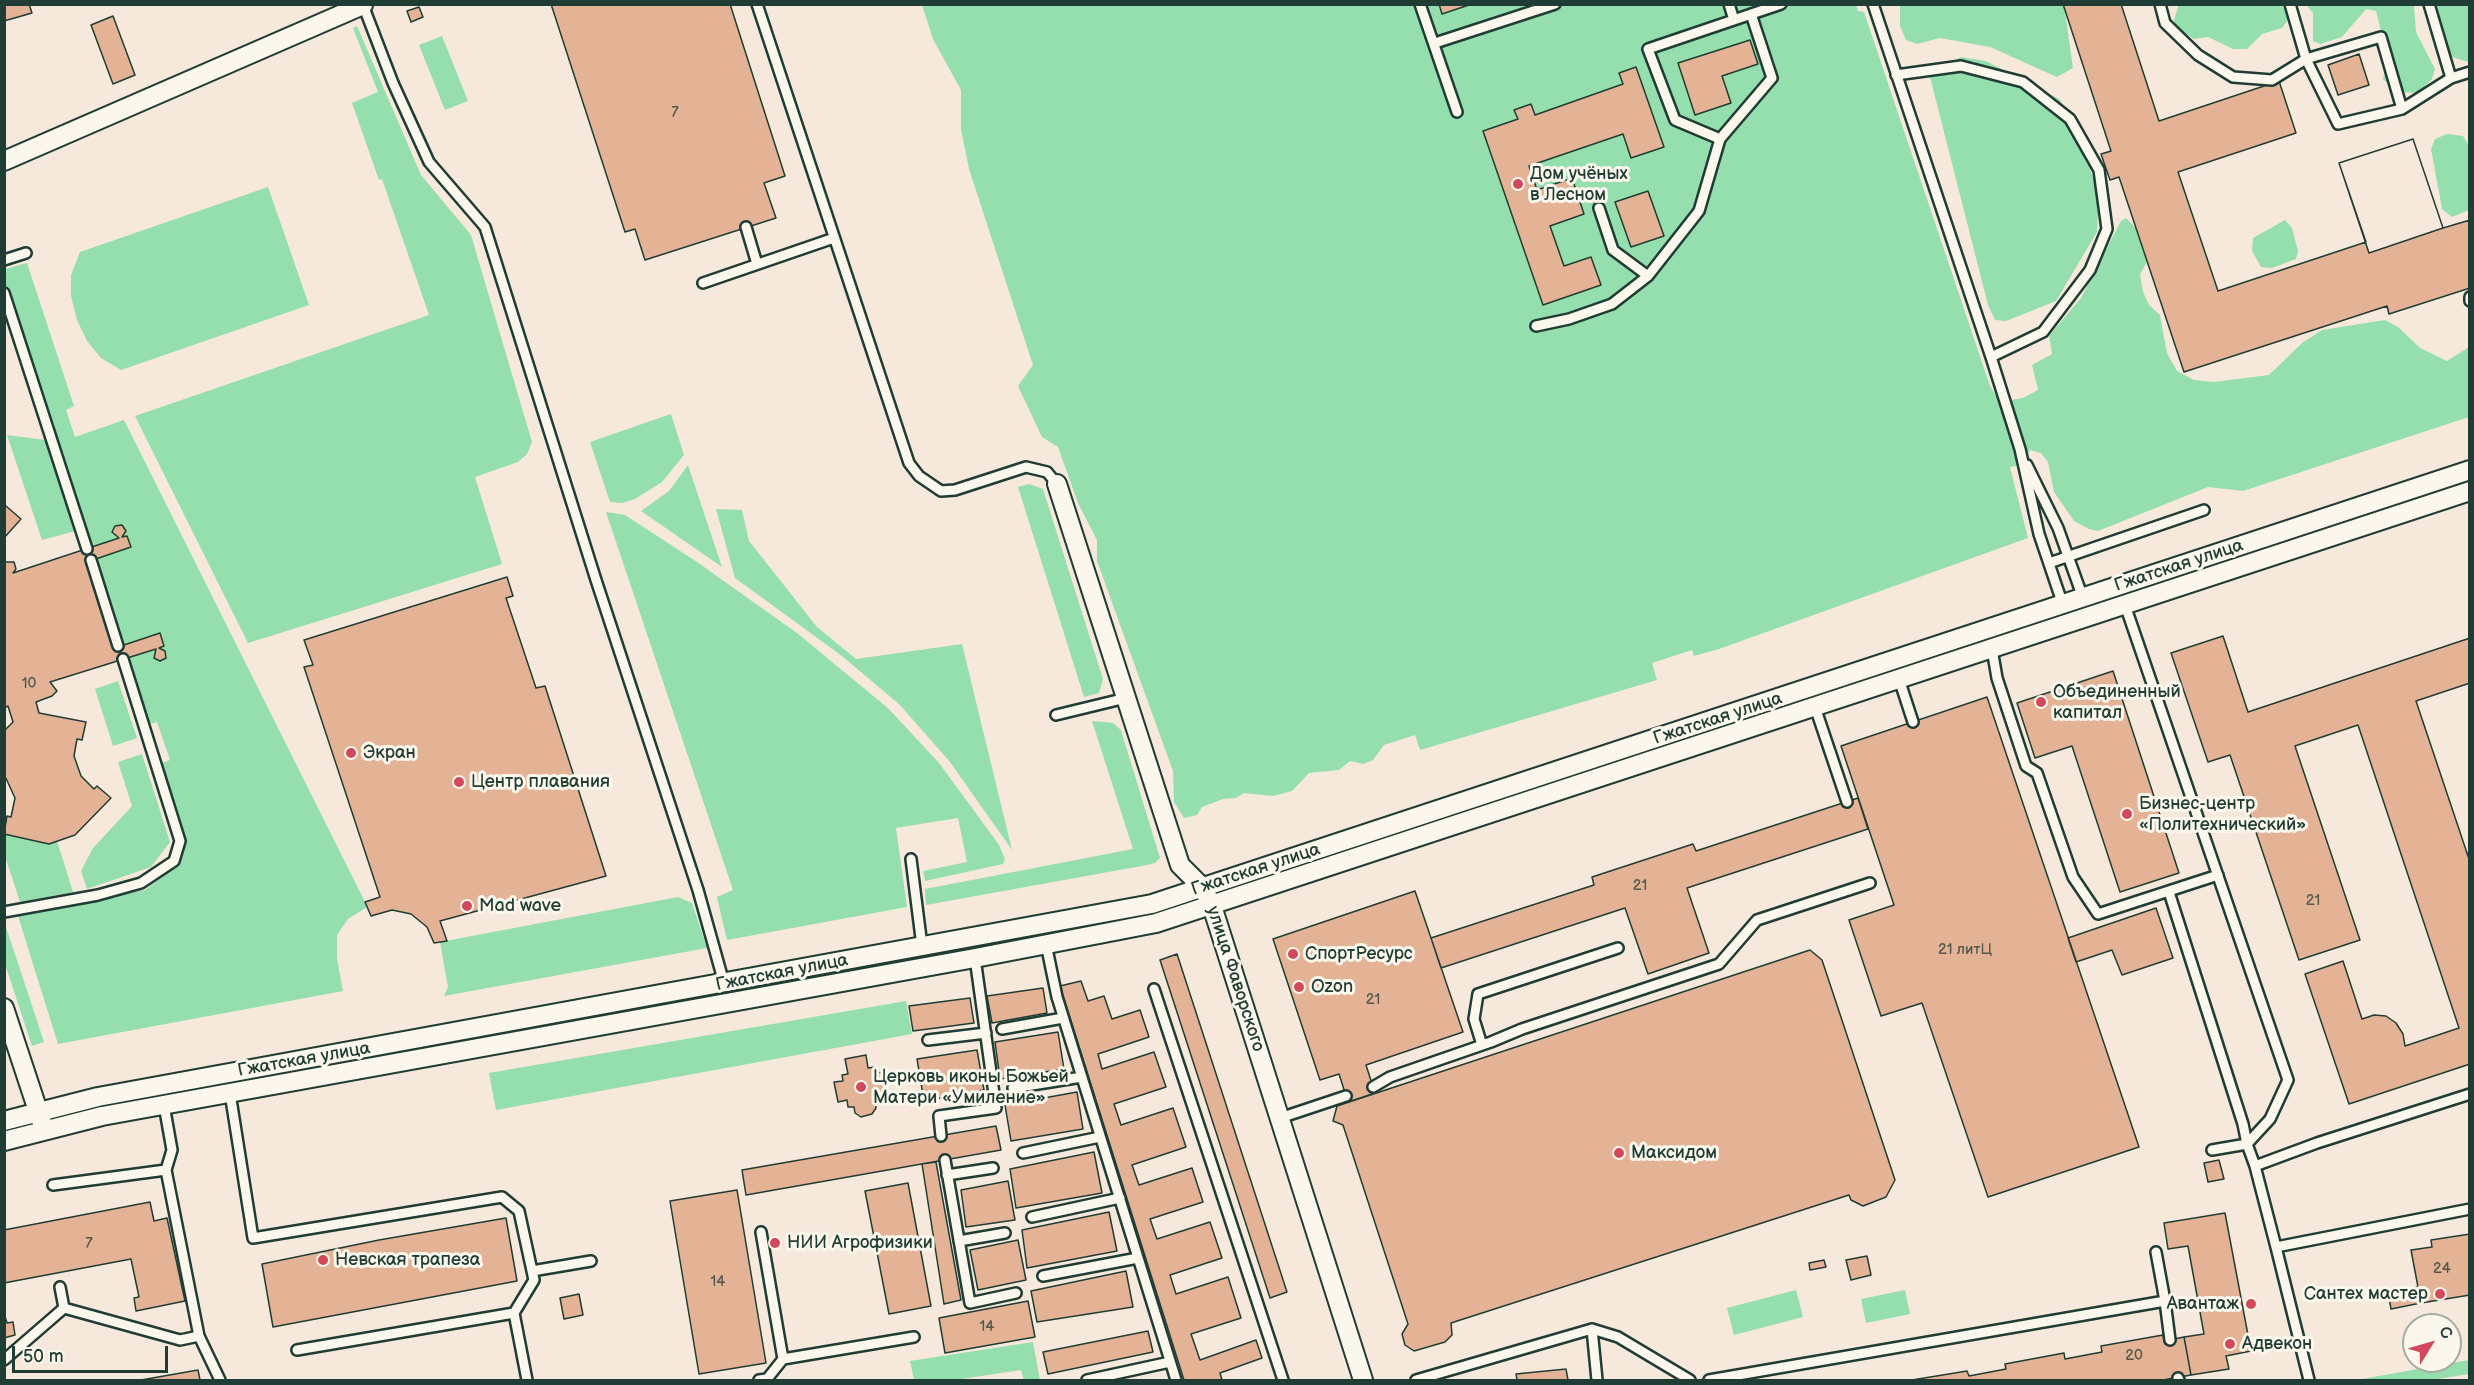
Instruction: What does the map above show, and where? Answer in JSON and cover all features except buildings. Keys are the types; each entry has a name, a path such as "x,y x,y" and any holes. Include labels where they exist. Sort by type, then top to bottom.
{"street":[{"path":"4,161 363,5"},
{"name":"Гжатская улица","path":"4,1121 98,1097 1152,904 2469,470"},
{"name":"улица Фаворского","path":"1057,484 1180,865 1203,888 1212,906 1363,1380"},
{"name":"Гжатская улица","path":"4,1141 44,1130 164,1105 975,958 1156,922 1212,906 2469,490"},
{"path":"4,1008 44,1130"}],"lane":[{"path":"757,4 909,463 919,476 941,491 955,490 1026,467 1047,472 1057,484"},
{"path":"1420,4 1435,43 1456,112"},
{"path":"1435,43 1555,4"},
{"path":"1729,4 1734,20"},
{"path":"1720,139 1675,120 1648,49 1781,4"},
{"path":"1873,4 1991,357 2020,449 2039,534 2063,605"},
{"path":"2160,4 2165,23 2198,54 2233,77 2272,80 2306,59 2381,37 2402,109"},
{"path":"2290,4 2306,59 2338,124 2402,109 2451,78 2469,72"},
{"path":"2429,4 2451,78"},
{"path":"363,5 393,83 429,162 485,227 596,580 701,900 724,984"},
{"path":"1536,326 1569,319 1612,304 1648,276 1699,211 1720,139 1772,78 1750,14"},
{"path":"1896,75 1961,66 2023,82 2070,119 2099,170 2107,229 2090,270 2043,332 1991,357"},
{"path":"1599,208 1613,250 1648,276"},
{"path":"746,227 758,264"},
{"path":"703,283 834,238"},
{"path":"4,260 26,254"},
{"path":"4,294 87,549"},
{"path":"2020,449 2069,556 2083,598"},
{"path":"2049,563 2204,510"},
{"path":"91,560 118,646"},
{"path":"2125,605 2288,1080 2270,1119 2247,1144 2212,1150"},
{"path":"1992,649 1997,678 2026,766 2037,773 2073,877 2098,914 2218,874"},
{"path":"4,912 98,895 141,883 174,861 180,841 123,659"},
{"path":"1899,679 1913,722"},
{"path":"1056,715 1126,698"},
{"path":"1815,707 1846,802"},
{"path":"911,859 922,946"},
{"path":"1373,1086 1390,1077 1482,1046 1522,1029 1719,964 1757,920 1869,883"},
{"path":"2169,891 2243,1124 2309,1380"},
{"path":"1046,944 1054,987 1063,1018 1176,1380"},
{"path":"1482,1046 1474,1019 1478,994 1617,948"},
{"path":"941,1136 939,1116 996,1108 975,958"},
{"path":"1154,989 1283,1380"},
{"path":"1002,1029 1063,1018"},
{"path":"928,1040 986,1034"},
{"path":"1013,1088 1082,1077"},
{"path":"230,1093 253,1238 502,1197 519,1211 534,1280 514,1313 527,1380"},
{"path":"2255,1166 2317,1143 2469,1094"},
{"path":"1280,1118 1346,1095"},
{"path":"164,1105 172,1150 166,1170 199,1336 220,1380"},
{"path":"1023,1153 1100,1137"},
{"path":"945,1160 970,1303 1016,1293"},
{"path":"947,1175 993,1168"},
{"path":"53,1185 166,1170"},
{"path":"1032,1217 1120,1198"},
{"path":"2276,1247 2469,1209"},
{"path":"761,1232 783,1359"},
{"path":"959,1241 1005,1233"},
{"path":"2156,1252 2170,1340"},
{"path":"1043,1276 1138,1258"},
{"path":"532,1271 591,1261"},
{"path":"60,1287 64,1308"},
{"path":"1709,1380 2165,1301"},
{"path":"64,1308 180,1340 199,1336"},
{"path":"4,1360 64,1308"},
{"path":"297,1350 514,1313"},
{"path":"1592,1329 1597,1380"},
{"path":"1416,1380 1592,1329 1618,1337 1690,1380"},
{"path":"764,1380 783,1359 914,1337"},
{"path":"1087,1380 1170,1362"}],"green space":[{"path":"2179,4 2282,5 2290,17 2282,28 2262,34 2247,49 2233,49 2208,37 2194,39 2176,27 2174,20"},
{"path":"922,5 1856,5 1858,11 1864,12 1990,386 2000,402 2023,398 2038,390 2032,365 2052,354 2049,336 2081,298 2121,221 2126,218 2136,228 2147,262 2140,274 2143,292 2149,305 2160,315 2167,353 2177,371 2194,380 2214,382 2269,375 2302,343 2322,330 2385,320 2398,327 2420,348 2447,361 2469,347 2469,417 2243,491 2208,487 2098,531 2074,521 2054,492 2048,462 2041,453 2030,450 2026,459 2017,466 2010,467 2028,538 1719,649 1694,656 1692,650 1652,663 1657,680 1420,750 1415,735 1384,745 1373,760 1363,764 1350,761 1339,770 1309,773 1292,791 1273,796 1244,793 1236,798 1223,799 1202,807 1197,815 1184,818 1174,802 1173,771 1097,561 1097,540 1078,503 1058,447 1042,437 1018,386 1033,365 969,169 961,129 961,90 933,39"},
{"path":"1900,5 2064,5 2073,68 2057,77 1990,47 1940,38 1917,44 1906,40 1900,26"},
{"path":"2306,5 2414,5 2416,32 2435,69 2432,79 2418,93 2398,92 2383,79 2388,59 2376,11 2366,9 2342,37 2320,44 2313,41 2313,13"},
{"path":"2431,5 2469,5 2468,62 2449,56"},
{"path":"357,26 421,175 471,235 532,442 527,454 518,462 475,477 502,564 248,643 135,416 429,315 382,179 379,180 352,103 378,92 353,28"},
{"path":"442,36 468,101 445,110 419,45"},
{"path":"1961,57 1986,61 2059,99 2075,121 2099,197 2097,232 2056,301 2006,321 1995,320 1988,305 1929,73"},
{"path":"2447,134 2463,136 2469,146 2469,210 2452,217 2442,209 2431,149 2435,139"},
{"path":"268,187 309,305 121,370 101,358 87,341 77,320 71,296 71,275 80,252"},
{"path":"2285,220 2292,228 2298,251 2296,259 2272,268 2261,267 2252,251 2253,238"},
{"path":"27,263 74,406 66,410 75,437 124,420 365,902 367,907 348,919 337,935 337,958 343,991 58,1044 18,916 145,890 170,871 179,860 185,840 162,763 170,760 157,722 150,724 5,284 5,269"},
{"path":"671,414 684,455 662,482 635,499 622,503 610,502 590,442"},
{"path":"7,435 46,440 75,531 42,540"},
{"path":"688,465 722,567 641,511 669,491"},
{"path":"1029,484 1043,489 1103,679 1099,693 1084,697 1018,487"},
{"path":"716,509 742,510 749,541 817,627 856,659 962,644 1012,850 950,762 900,705 842,656 735,578"},
{"path":"606,512 625,515 697,562 797,633 889,709 939,763 999,845 1005,859 1003,864 925,881 923,871 967,862 958,818 896,828 907,907 727,940 717,897 733,890"},
{"path":"118,681 137,738 113,746 95,689"},
{"path":"1092,721 1113,723 1121,730 1160,858 1155,863 1147,865 926,905 925,889 1133,849"},
{"path":"142,754 170,842 151,867 87,889 81,871 93,848 132,806 118,762"},
{"path":"4,834 57,841 73,892 20,902 5,856"},
{"path":"678,897 692,903 707,948 444,996 448,987 440,942"},
{"path":"5,924 44,1042 32,1046 5,964"},
{"path":"906,1001 912,1034 496,1110 489,1073"},
{"path":"1796,1290 1803,1317 1734,1335 1727,1308"},
{"path":"1905,1290 1910,1314 1866,1323 1861,1299"},
{"path":"1033,1342 1040,1380 1024,1380 1021,1370 955,1380 914,1380 910,1361"},
{"path":"2469,1360 2469,1374 2432,1380 2356,1380 2402,1372 2462,1373 2462,1361"}],"place":[{"name":"Дом учёных в Лесном","path":"1518,184"},
{"name":"Объединенный капитал","path":"2041,702"},
{"name":"Экран","path":"351,753"},
{"name":"Центр плавания","path":"459,782"},
{"name":"Бизнес-центр «Политехнический»","path":"2127,814"},
{"name":"Mad wave","path":"467,906"},
{"name":"СпортРесурс","path":"1293,954"},
{"name":"Ozon","path":"1299,987"},
{"name":"Церковь иконы Божьей Матери «Умиление»","path":"861,1087"},
{"name":"Максидом","path":"1619,1153"},
{"name":"НИИ Агрофизики","path":"775,1243"},
{"name":"Невская трапеза","path":"323,1260"},
{"name":"Сантех мастер","path":"2440,1294"},
{"name":"Авантаж","path":"2251,1304"},
{"name":"Адвекон","path":"2230,1344"}]}
